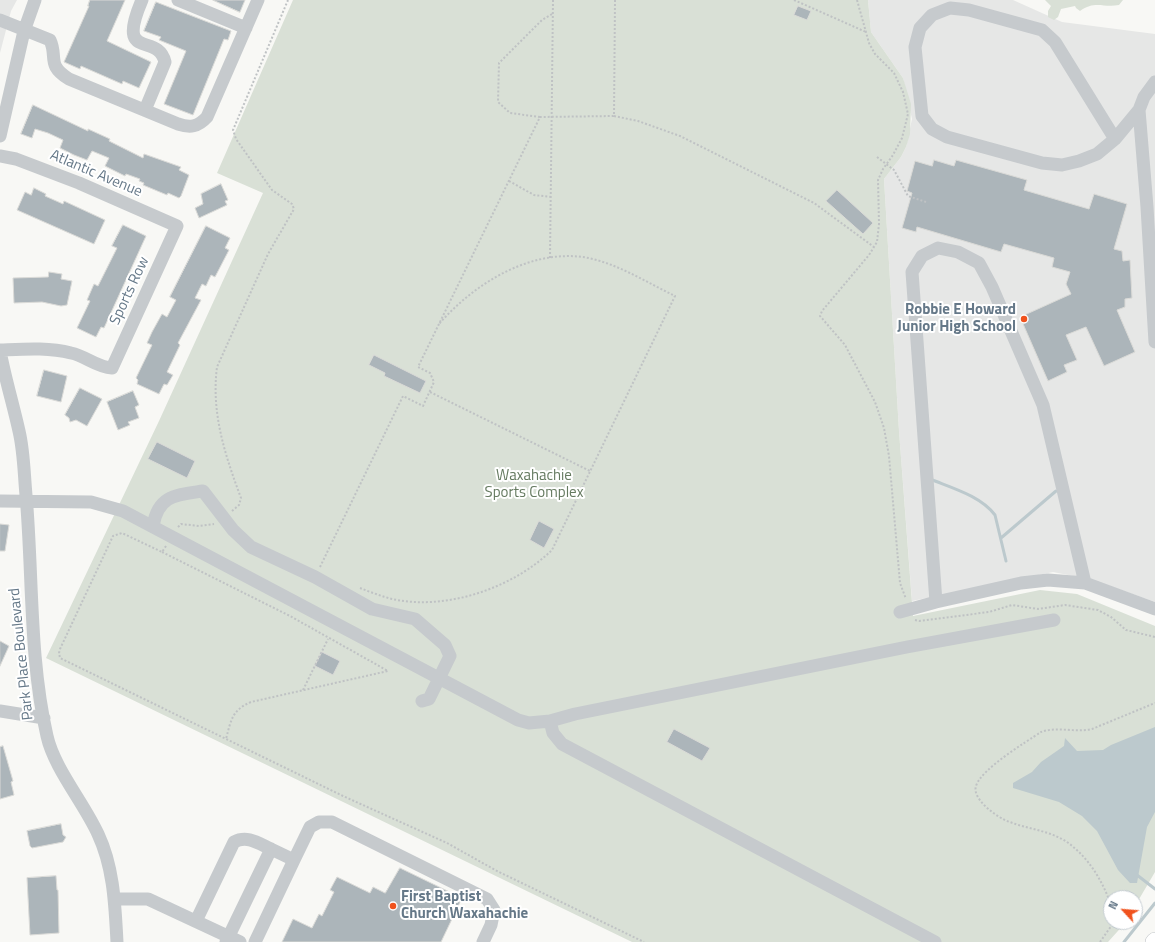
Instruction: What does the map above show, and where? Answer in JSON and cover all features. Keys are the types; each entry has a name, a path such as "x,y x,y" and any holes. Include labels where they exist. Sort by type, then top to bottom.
{"street":[{"path":"0,136 24,31 36,0"},
{"path":"142,0 133,22 133,35 139,42 158,51 165,62 145,110"},
{"path":"178,0 246,28"},
{"path":"0,20 24,31 47,38 51,43 54,65 62,74 184,126 194,127 201,124 207,117 258,0"},
{"path":"1115,139 1055,42 1042,30 969,10 950,8 932,15 920,28 915,47 919,96 922,116 932,129 947,137 1042,163 1062,165 1079,161 1097,154 1115,139 1139,110 1144,97 1155,82"},
{"path":"1139,110 1147,206 1155,342"},
{"name":"Atlantic Avenue","path":"0,156 16,159 79,183 177,226"},
{"name":"Sports Row","path":"0,350 49,348 73,353 102,368 112,368 177,226"},
{"path":"936,602 912,272 922,256 938,248 958,252 979,263 995,294 1043,405 1084,583"},
{"name":"Park Place Boulevard","path":"0,350 5,379 20,433 27,503 38,674 44,718 48,738 60,766 98,834 109,868 115,899 117,942"},
{"path":"153,526 155,515 163,503 168,499 174,495 203,491 233,530 251,547 317,572 372,609 415,619 445,645 450,656 429,698 422,701"},
{"path":"0,501 27,503 90,502 123,511 518,720 529,723 550,721 583,712 899,649 1054,620"},
{"path":"904,610 1021,583 1048,580 1084,583 1155,609"},
{"path":"0,711 44,718"},
{"path":"550,721 553,733 562,744 935,942"},
{"path":"255,942 310,827 319,822 332,822 487,898 494,910 491,925 483,942"},
{"path":"196,921 234,842 241,838 248,838 294,860"},
{"path":"227,939 271,849"},
{"path":"115,899 148,899 196,921 227,939 240,942"}],"path":[{"path":"550,258 553,0"},
{"path":"614,116 615,0"},
{"path":"794,0 866,32"},
{"path":"857,0 866,32 875,54 894,73 903,92 908,114 902,138 878,180 879,224 877,242 822,311 820,316 845,345 875,402 884,428 889,456 900,583 904,610"},
{"path":"553,13 542,20 499,63 498,102 510,113 552,118 614,116 638,121 680,136 814,202 874,247"},
{"path":"317,572 403,396 423,406 430,392 434,382 430,373 418,367 540,117"},
{"path":"877,157 894,170 908,196 926,202"},
{"path":"509,181 534,195 551,196"},
{"path":"356,586 392,599 433,602 467,596 494,587 538,564 552,550 675,296 602,262 584,258 550,258 523,265 490,281 461,302 439,324"},
{"path":"430,392 590,471"},
{"path":"162,552 290,616 328,639 388,671 250,702 241,706 232,717 226,739"},
{"path":"317,572 326,570"},
{"path":"304,690 328,639"},
{"path":"1105,890 1091,866 1070,844 1041,830 1002,819 979,798 975,792 976,784 983,775 1000,760 1041,732 1049,729 1083,731 1092,729 1155,704"},
{"path":"1100,942 1108,930"}],"shaded area":[{"path":"0,0 17,0 11,11 0,53"},
{"name":"Robbie E Howard Junior High School","path":"868,0 1013,0 1062,22 1155,34 1155,602 1093,580 1053,572 912,601 899,431 884,179 901,157 906,147 912,119 903,78 871,32"},
{"path":"1155,727 1155,812 1147,827 1137,883 1130,883 1118,870 1097,831 1082,816 1059,802 1013,788 1013,783 1032,772 1041,762 1064,746 1065,738 1077,751 1103,750 1111,745"}],"green space":[{"name":"Waxahachie Sports Complex","path":"293,0 868,0 871,32 903,78 911,104 910,134 906,147 901,157 884,179 899,431 913,616 1040,590 1077,594 1155,626 1155,872 1143,892 1143,890 1103,890 1103,930 1119,930 1108,942 632,942 46,658 159,421 263,193 217,173"},
{"path":"1045,0 1123,0 1119,5 1095,5 1080,11 1075,6 1061,9 1058,17 1054,20 1048,17 1048,11 1051,6"}],"building":[{"path":"90,0 125,0 107,41 151,62 139,88 123,81 122,84 81,66 80,69 64,62 89,6"},
{"path":"213,0 245,0 240,12"},
{"path":"156,2 231,31 228,40 224,39 193,115 164,104 186,51 159,40 161,37 144,31"},
{"path":"798,6 811,11 807,20 794,15"},
{"path":"33,105 88,131 88,129 110,139 109,141 143,158 144,154 181,167 179,170 189,175 181,196 179,198 168,193 167,195 143,185 144,183 139,181 140,179 126,174 125,176 105,166 109,158 92,151 87,160 74,155 60,148 63,140 48,133 35,129 32,138 21,134"},
{"path":"934,160 954,166 956,160 1027,180 1024,190 1089,209 1094,194 1127,204 1114,249 1122,251 1123,261 1130,260 1132,298 1125,299 1125,307 1117,310 1135,352 1104,366 1086,327 1066,335 1077,360 1064,365 1067,372 1048,381 1020,317 1071,294 1066,284 1070,272 1052,267 1054,258 1004,244 1001,252 917,227 916,232 902,228 912,193 907,191 915,161 932,166"},
{"path":"221,184 228,200 225,201 227,205 199,218 195,208 203,204 201,194"},
{"path":"34,188 46,194 45,196 63,204 64,201 105,220 94,244 17,210 25,192 31,195"},
{"path":"837,190 873,223 863,234 826,201"},
{"path":"123,225 146,236 104,328 101,327 96,337 77,328 90,301 87,300 94,284 98,286 117,248 112,246"},
{"path":"206,226 230,238 225,248 229,250 215,277 211,275 206,286 202,284 195,298 201,300 178,343 180,345 167,372 173,375 167,385 164,384 159,394 137,384 138,380 136,378 152,345 147,343 152,332 162,314 167,317 176,300 170,297"},
{"path":"49,272 62,274 61,279 72,281 67,305 61,306 42,302 14,303 13,278 48,277"},
{"path":"374,355 426,381 420,393 384,376 385,373 369,365"},
{"path":"44,370 67,376 61,402 37,396"},
{"path":"80,388 102,399 87,426 76,420 70,422 69,418 65,415"},
{"path":"133,391 139,405 135,407 139,418 128,422 130,425 118,430 107,402"},
{"path":"157,442 195,461 187,478 148,459"},
{"path":"539,521 554,529 544,548 530,540"},
{"path":"0,524 9,525 5,551 0,551"},
{"path":"0,641 9,646 0,666"},
{"path":"322,652 340,661 333,675 315,666"},
{"path":"674,729 710,748 702,761 667,742"},
{"path":"3,746 13,781 11,782 14,795 0,799 0,747"},
{"path":"61,824 63,835 66,837 63,842 32,848 30,846 27,831"},
{"name":"First Baptist Church Waxahachie","path":"400,868 462,898 441,942 282,942 293,919 312,928 319,914 322,916 334,892 330,890 337,877 370,893 373,887 385,893"},
{"path":"56,876 58,890 59,933 30,935 27,878"}],"waterway":[{"path":"930,479 966,493 989,508 995,515 1006,561"},
{"path":"1001,538 1056,491"},
{"path":"1137,875 1155,889"},
{"path":"1124,942 1155,903"}],"place":[{"name":"Robbie E Howard Junior High School","path":"1024,319"},
{"name":"First Baptist Church Waxahachie","path":"393,906"}]}
